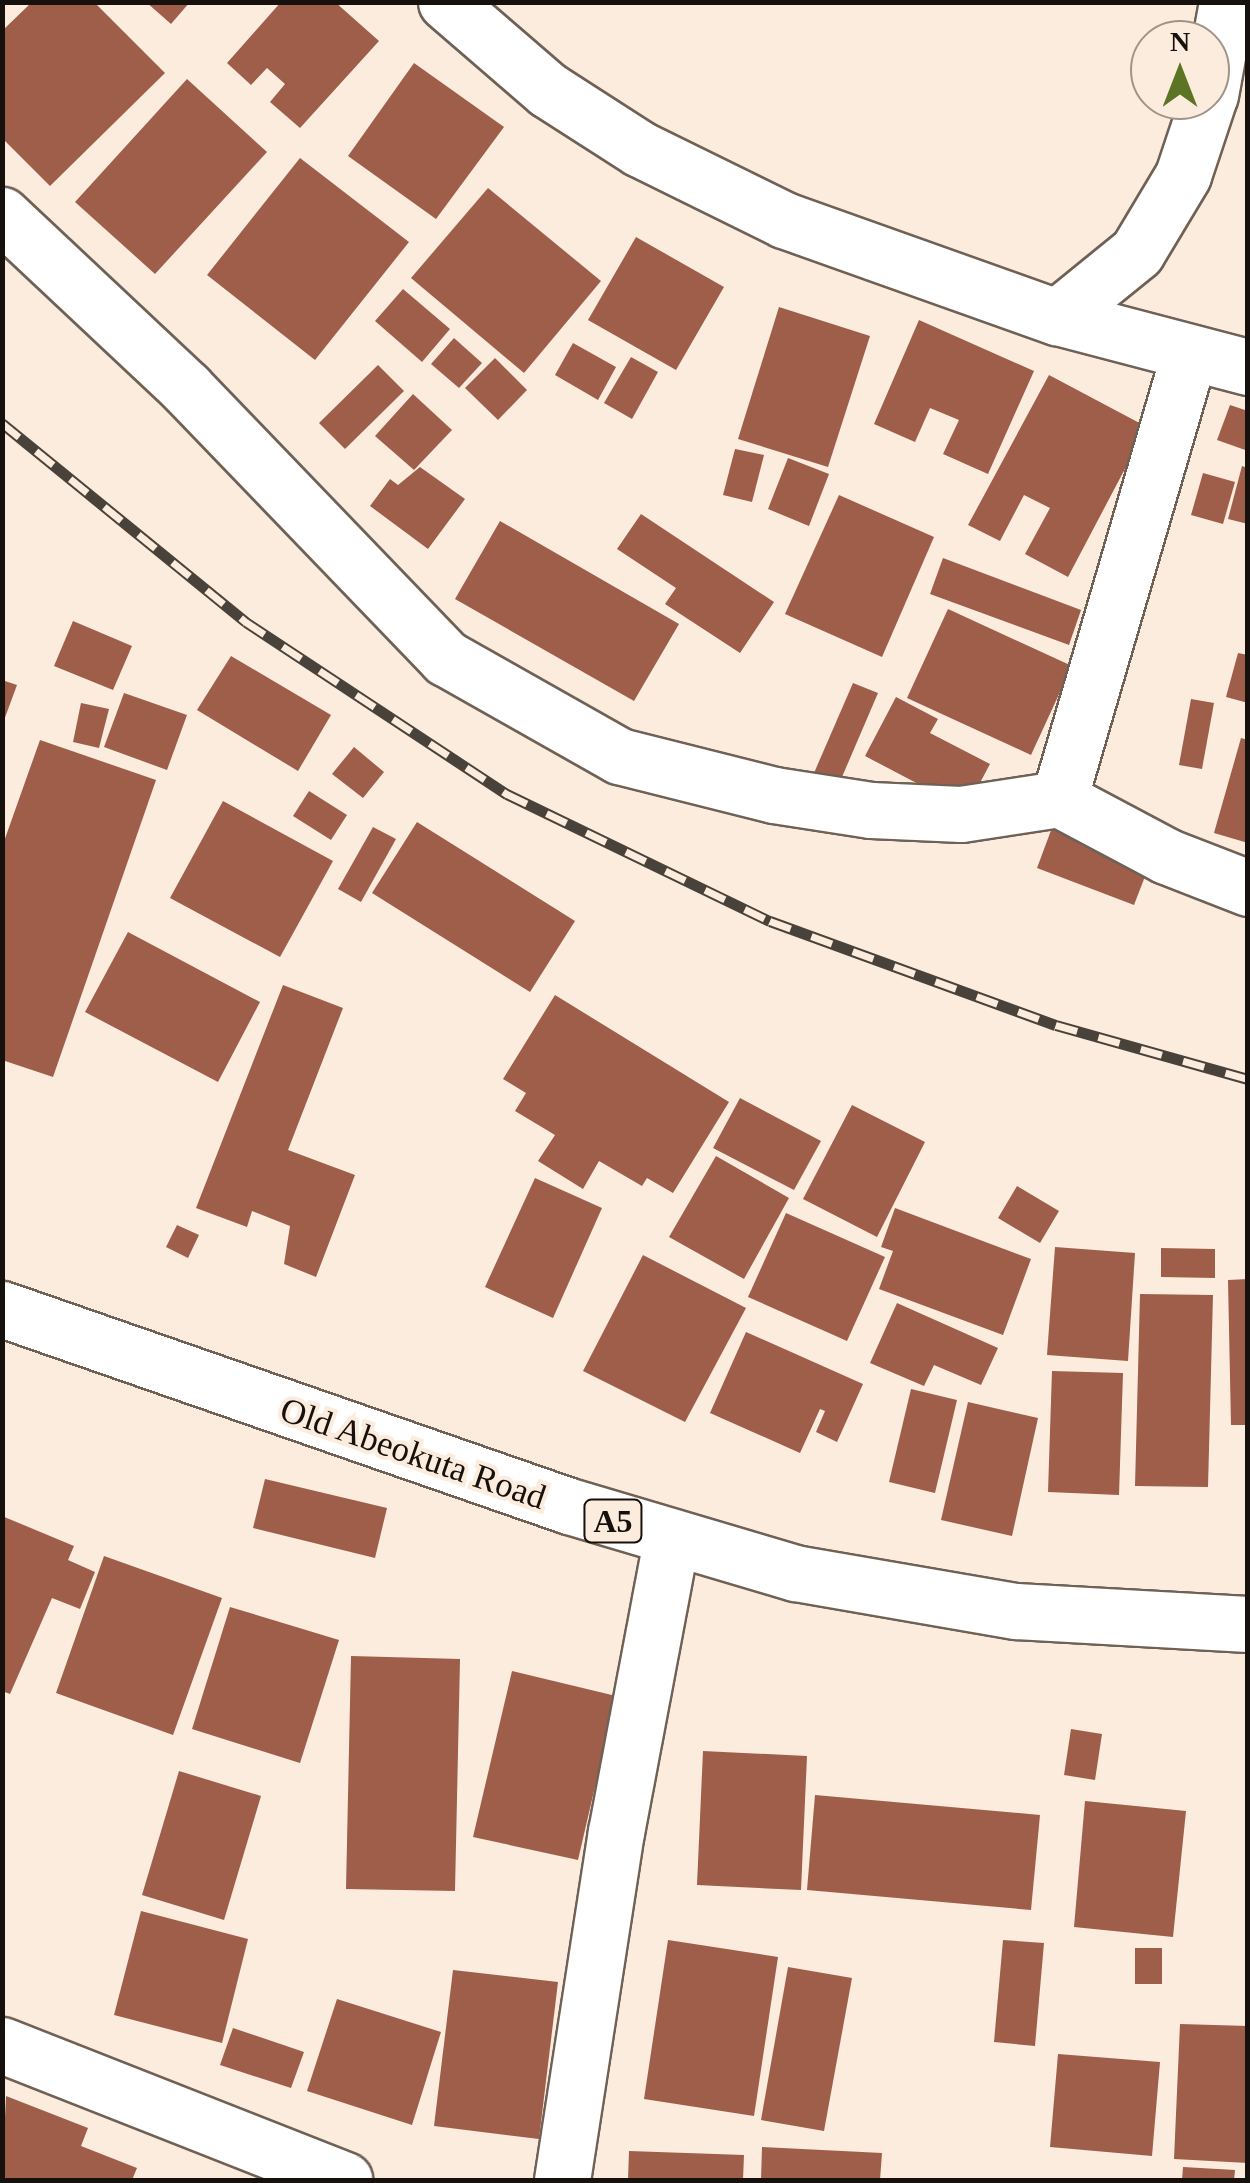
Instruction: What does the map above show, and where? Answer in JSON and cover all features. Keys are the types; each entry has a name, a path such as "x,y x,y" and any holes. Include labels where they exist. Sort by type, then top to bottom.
{"main road":[{"path":"446,2 548,90 640,149 784,220 1057,317 1248,368"},
{"path":"1057,317 1137,252 1183,175 1201,120"},
{"path":"2,216 186,388 446,658 619,756 774,795 871,810 961,814 1059,799 1166,856 1248,888"},
{"path":"1059,799 1189,353"},
{"name":"Old Abeokuta Road","path":"2,1308 671,1540 795,1573 1016,1610 1248,1624"},
{"path":"562,2180 616,1832 671,1540"},
{"path":"2,2045 344,2180"}],"building":[{"path":"32,2 94,2 165,73 50,186 2,138 2,31"},
{"path":"146,2 190,2 171,24"},
{"path":"281,2 335,2 379,41 300,128 270,102 285,84 267,68 251,85 227,63"},
{"path":"414,63 504,127 436,219 348,156"},
{"path":"187,79 267,152 155,274 75,202"},
{"path":"300,158 409,242 315,360 207,275"},
{"path":"488,188 601,281 524,373 411,278"},
{"path":"636,237 724,287 676,370 588,320"},
{"path":"403,289 450,329 422,362 375,321"},
{"path":"779,307 870,336 828,467 738,439"},
{"path":"919,320 1034,371 988,474 943,454 959,420 930,408 915,442 874,424"},
{"path":"454,338 482,363 459,388 431,364"},
{"path":"573,343 616,367 598,400 555,375"},
{"path":"631,357 658,372 632,419 604,403"},
{"path":"495,358 527,390 498,420 465,388"},
{"path":"378,365 404,391 345,449 319,423"},
{"path":"1049,375 1147,427 1068,577 1025,554 1050,508 1024,495 1000,541 968,525"},
{"path":"413,394 452,430 414,470 375,436"},
{"path":"1230,405 1248,411 1248,451 1217,440"},
{"path":"735,449 764,455 752,502 723,495"},
{"path":"788,458 829,474 809,526 768,509"},
{"path":"1242,466 1248,468 1248,524 1228,519"},
{"path":"420,467 465,499 428,549 370,506 390,479 398,485"},
{"path":"1203,473 1235,482 1223,524 1191,515"},
{"path":"839,495 934,537 882,657 785,614"},
{"path":"641,514 774,602 740,653 665,604 676,588 617,549"},
{"path":"500,521 679,624 634,701 455,599"},
{"path":"943,558 1081,610 1069,645 930,594"},
{"path":"948,609 1072,666 1031,755 907,698"},
{"path":"73,621 132,646 113,690 54,666"},
{"path":"1238,653 1248,655 1248,703 1226,697"},
{"path":"231,656 331,715 298,771 197,710"},
{"path":"2,680 17,685 3,723 2,723"},
{"path":"853,683 878,693 839,784 814,773"},
{"path":"124,693 187,715 167,770 104,747"},
{"path":"896,697 938,719 930,733 990,764 966,809 865,756"},
{"path":"1191,699 1214,703 1202,769 1179,765"},
{"path":"81,703 109,709 99,748 73,742"},
{"path":"1241,738 1248,740 1248,843 1214,833"},
{"path":"40,740 156,780 53,1077 2,1060 2,847"},
{"path":"354,747 384,772 363,798 332,774"},
{"path":"309,791 347,815 331,840 293,816"},
{"path":"223,801 333,861 280,957 170,898"},
{"path":"1056,817 1154,853 1134,905 1037,868"},
{"path":"417,822 575,921 530,992 372,893"},
{"path":"373,827 396,839 361,902 338,889"},
{"path":"128,932 260,1002 218,1082 85,1012"},
{"path":"283,985 343,1008 288,1150 355,1175 316,1277 284,1264 290,1226 252,1211 247,1227 196,1208"},
{"path":"555,995 729,1102 673,1193 647,1178 642,1186 599,1161 583,1189 538,1161 555,1135 515,1111 526,1093 503,1079"},
{"path":"740,1098 821,1141 794,1190 713,1148"},
{"path":"852,1105 925,1142 877,1237 803,1199"},
{"path":"716,1156 789,1198 744,1279 669,1237"},
{"path":"535,1178 602,1208 553,1318 485,1287"},
{"path":"1017,1186 1059,1211 1040,1243 998,1218"},
{"path":"895,1208 1031,1259 1003,1335 879,1289 893,1251 881,1247"},
{"path":"786,1213 885,1257 847,1341 748,1297"},
{"path":"177,1225 199,1235 188,1258 166,1247"},
{"path":"1055,1247 1135,1253 1128,1361 1047,1355"},
{"path":"1161,1248 1215,1249 1215,1278 1161,1277"},
{"path":"643,1255 746,1308 685,1422 583,1371"},
{"path":"1248,1279 1248,1425 1231,1425 1228,1280"},
{"path":"1140,1294 1213,1295 1208,1487 1135,1486"},
{"path":"897,1303 998,1348 981,1385 934,1365 924,1386 870,1363"},
{"path":"746,1332 863,1384 837,1442 816,1432 825,1411 820,1409 800,1453 710,1413"},
{"path":"1052,1371 1123,1373 1119,1495 1048,1492"},
{"path":"911,1389 957,1400 935,1493 889,1482"},
{"path":"968,1402 1038,1418 1012,1536 941,1520"},
{"path":"265,1479 387,1508 375,1558 253,1528"},
{"path":"2,1516 74,1546 68,1560 95,1572 80,1609 52,1598 10,1694 2,1691"},
{"path":"104,1556 222,1598 173,1735 56,1693"},
{"path":"230,1607 339,1640 300,1763 192,1729"},
{"path":"351,1656 460,1659 455,1891 346,1889"},
{"path":"512,1671 616,1696 578,1860 473,1837"},
{"path":"1071,1729 1102,1734 1095,1780 1064,1775"},
{"path":"703,1751 807,1756 801,1890 697,1885"},
{"path":"179,1771 261,1796 224,1920 142,1895"},
{"path":"815,1795 1040,1815 1031,1910 807,1890"},
{"path":"1085,1801 1186,1811 1173,1937 1074,1927"},
{"path":"141,1911 248,1939 222,2043 114,2015"},
{"path":"668,1940 778,1957 754,2116 644,2099"},
{"path":"1003,1940 1044,1943 1035,2046 994,2042"},
{"path":"1135,1948 1162,1948 1162,1984 1135,1984"},
{"path":"788,1967 852,1978 824,2131 761,2120"},
{"path":"453,1970 558,1982 539,2139 434,2126"},
{"path":"337,1999 441,2032 412,2125 307,2091"},
{"path":"1180,2024 1248,2026 1248,2163 1174,2159"},
{"path":"233,2028 304,2052 291,2088 220,2065"},
{"path":"1058,2054 1160,2062 1152,2156 1050,2147"},
{"path":"6,2096 88,2128 81,2146 137,2168 132,2180 2,2180"},
{"path":"762,2147 882,2153 880,2180 761,2180"},
{"path":"629,2151 744,2155 743,2180 628,2180"},
{"path":"1183,2167 1235,2170 1234,2180 1182,2180"}],"railway":[{"path":"2,423 246,622 507,794 770,921 1056,1025 1248,1079"}]}
